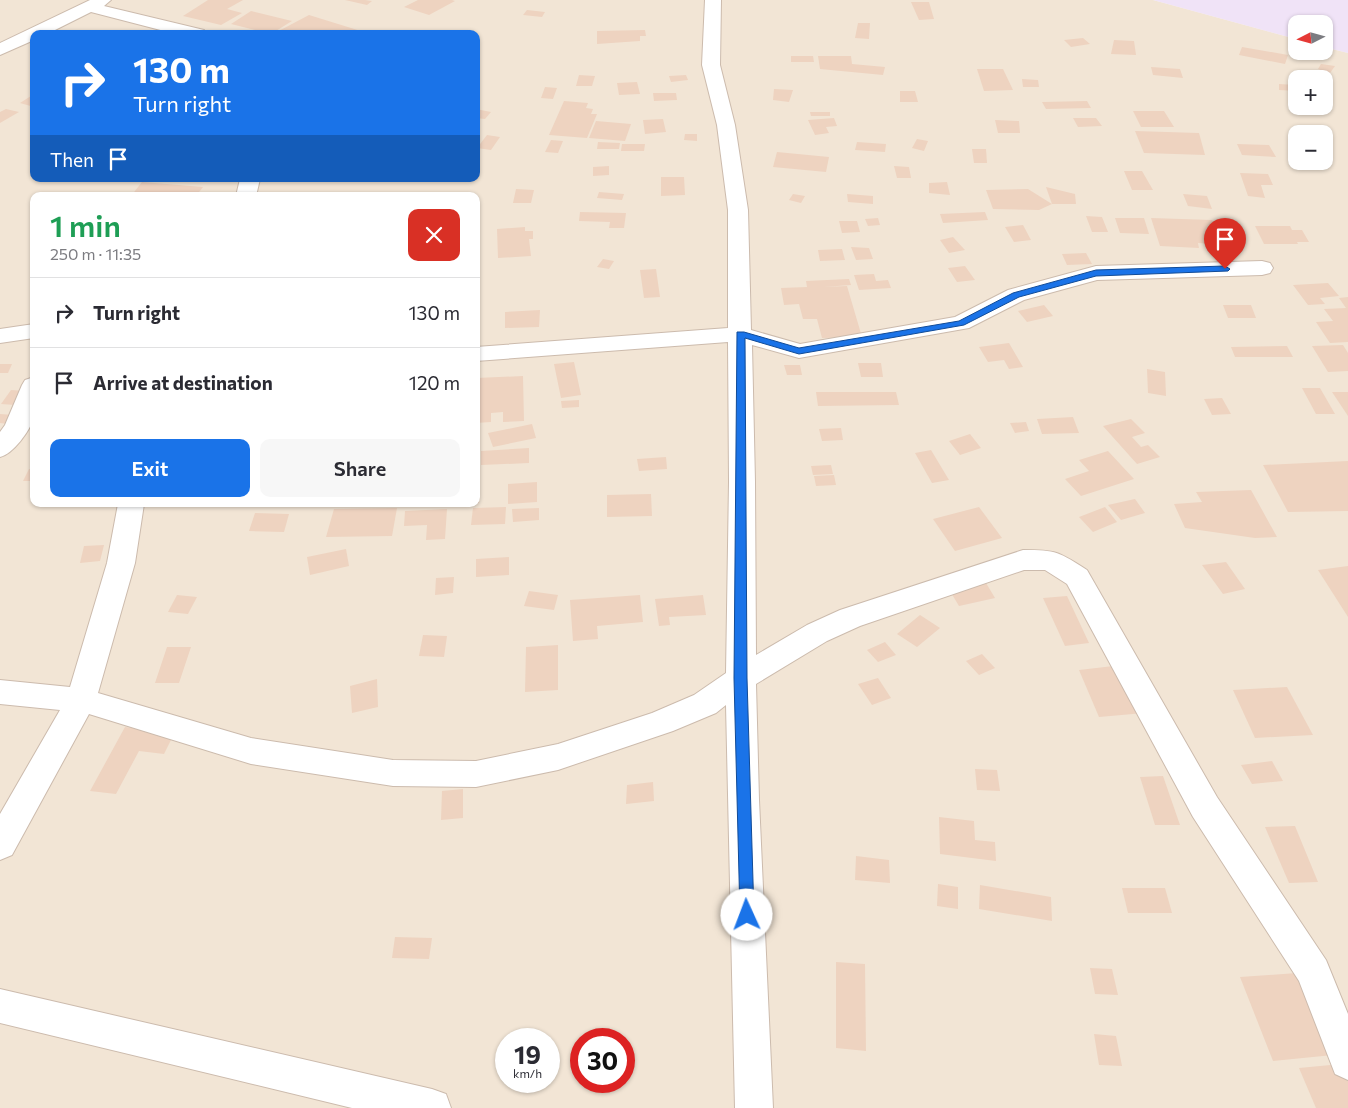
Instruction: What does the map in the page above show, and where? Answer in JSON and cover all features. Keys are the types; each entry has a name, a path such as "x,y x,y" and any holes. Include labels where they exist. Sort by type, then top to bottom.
{"street":[{"path":"713,0 711,65 726,124 738,210 740,678 754,1108"},
{"path":"42,30 96,4 184,30"},
{"path":"0,50 30,36"},
{"path":"480,354 740,334 799,351 961,323 1016,295 1096,273 1262,268"},
{"path":"0,336 30,332"},
{"path":"0,449 17,427 30,395"},
{"path":"0,845 81,700 121,563 130,507"},
{"path":"0,692 81,700 251,751 393,773 476,774 558,757 662,722 705,704 740,678 817,633 850,618 1022,560 1050,560 1077,577 1205,807 1313,972 1348,1061"},
{"path":"0,1006 432,1108"}],"shaded area":[{"path":"0,0 1153,0 1288,37 1288,60 1333,60 1333,49 1348,53 1348,1108 0,1108"},
{"path":"1153,0 1348,0 1348,53 1333,49 1333,15 1288,15 1288,37"}],"building":[{"path":"208,0 243,0 227,9 242,13 221,25 183,16"},
{"path":"345,0 365,0 372,1 367,5"},
{"path":"418,0 455,1 429,15 404,7"},
{"path":"911,2 929,2 934,19 919,20"},
{"path":"527,10 545,12 542,17 523,15"},
{"path":"251,11 292,21 277,30 255,30 231,24"},
{"path":"309,15 358,30 281,30"},
{"path":"858,23 870,23 869,39 855,38"},
{"path":"645,30 646,36 640,36 640,41 597,44 597,31"},
{"path":"1083,38 1090,44 1071,47 1064,40"},
{"path":"1114,40 1134,41 1136,55 1111,54"},
{"path":"1242,47 1288,55 1285,64 1239,55"},
{"path":"791,56 813,56 814,62 791,62"},
{"path":"818,56 851,56 852,64 885,67 883,75 820,69"},
{"path":"1321,64 1335,66 1332,70 1318,69"},
{"path":"1151,67 1180,69 1183,78 1153,75"},
{"path":"977,69 1003,69 1013,90 984,91"},
{"path":"579,75 595,76 592,86 576,86"},
{"path":"686,75 688,80 671,82 669,76"},
{"path":"1022,79 1038,80 1039,87 1023,87"},
{"path":"637,82 640,94 619,95 617,83"},
{"path":"1279,84 1288,85 1288,91 1279,90"},
{"path":"545,87 557,88 553,99 541,98"},
{"path":"774,89 793,90 789,102 773,100"},
{"path":"900,91 915,91 918,102 900,102"},
{"path":"653,93 676,93 677,100 654,101"},
{"path":"30,97 30,106 20,103"},
{"path":"564,101 588,103 586,108 593,109 591,114 597,114 587,138 549,135"},
{"path":"1087,101 1091,108 1046,109 1042,102"},
{"path":"6,109 19,112 0,123 0,112"},
{"path":"480,110 491,112 485,119 480,118"},
{"path":"1133,111 1164,111 1174,127 1141,127"},
{"path":"810,112 830,112 830,116 811,116"},
{"path":"834,118 837,126 826,127 829,133 815,135 808,120"},
{"path":"1073,118 1096,118 1102,126 1078,127"},
{"path":"663,119 666,132 645,134 643,120"},
{"path":"995,120 1019,121 1020,133 998,133"},
{"path":"596,121 631,124 625,141 589,138"},
{"path":"1135,131 1199,133 1205,155 1144,153"},
{"path":"685,134 697,134 697,141 684,140"},
{"path":"487,135 500,137 491,150 480,148 480,144"},
{"path":"917,139 928,141 924,151 912,148"},
{"path":"551,140 563,141 558,153 545,152"},
{"path":"598,142 620,143 619,149 597,149"},
{"path":"857,142 886,144 885,152 855,150"},
{"path":"622,144 645,144 644,151 621,151"},
{"path":"1237,144 1269,145 1276,157 1242,155"},
{"path":"972,149 986,149 987,163 974,163"},
{"path":"777,152 829,157 826,172 773,167"},
{"path":"609,166 609,175 593,176 593,167"},
{"path":"894,166 909,167 911,178 897,178"},
{"path":"1124,171 1142,171 1153,190 1132,190"},
{"path":"1240,173 1268,174 1273,185 1261,185 1265,198 1248,196"},
{"path":"661,177 684,177 685,195 661,196"},
{"path":"142,182 203,187 199,192 134,192"},
{"path":"947,182 950,195 929,193 929,183"},
{"path":"1046,187 1075,194 1076,204 1052,204"},
{"path":"516,189 534,190 531,203 513,203"},
{"path":"1028,189 1052,204 1039,210 993,209 986,190"},
{"path":"599,192 624,194 622,200 597,198"},
{"path":"793,194 805,196 801,203 789,200"},
{"path":"847,194 873,196 873,204 848,202"},
{"path":"1183,194 1207,196 1212,209 1188,206"},
{"path":"580,212 626,213 624,228 609,228 610,222 579,221"},
{"path":"985,212 988,220 943,223 940,214"},
{"path":"1086,216 1102,217 1108,232 1092,232"},
{"path":"878,218 880,225 868,226 865,219"},
{"path":"1115,218 1144,218 1149,234 1120,233"},
{"path":"1151,218 1212,220 1216,231 1224,233 1228,245 1198,243 1199,248 1160,246"},
{"path":"839,221 857,221 860,232 842,233"},
{"path":"1023,225 1031,240 1014,242 1005,227"},
{"path":"1255,226 1290,226 1292,230 1302,230 1309,242 1297,242 1298,244 1264,244"},
{"path":"525,227 525,231 533,231 533,239 529,239 531,256 498,258 497,229"},
{"path":"953,237 965,250 949,253 940,240"},
{"path":"851,247 869,248 873,259 856,260"},
{"path":"842,249 845,260 820,261 818,250"},
{"path":"1086,253 1092,264 1067,265 1062,254"},
{"path":"603,259 614,261 609,269 597,267"},
{"path":"965,266 975,280 957,282 948,268"},
{"path":"656,269 660,297 644,298 640,270"},
{"path":"874,274 876,281 888,280 891,288 859,290 854,275"},
{"path":"849,279 851,285 823,287 847,286 862,337 822,338 817,319 803,319 799,304 784,305 781,288 807,287 806,281"},
{"path":"1328,283 1339,296 1320,298 1325,304 1308,305 1293,285"},
{"path":"1348,297 1348,342 1330,343 1316,322 1333,321 1324,309 1346,308 1339,298"},
{"path":"1044,305 1053,316 1027,322 1018,311"},
{"path":"1223,305 1251,305 1256,318 1228,318"},
{"path":"540,310 539,327 505,328 505,312"},
{"path":"1009,343 1023,367 1009,369 1004,360 988,362 979,347"},
{"path":"1343,345 1348,353 1348,371 1328,372 1312,346"},
{"path":"1287,346 1293,357 1235,357 1231,347"},
{"path":"574,362 581,395 561,398 554,364"},
{"path":"858,363 881,363 883,377 861,377"},
{"path":"0,364 12,364 8,373 0,373"},
{"path":"784,365 800,365 802,375 787,375"},
{"path":"1147,369 1165,372 1166,396 1148,393"},
{"path":"523,376 524,421 503,422 503,412 491,413 491,422 480,423 480,378"},
{"path":"1302,388 1320,388 1335,414 1316,414"},
{"path":"11,390 26,391 15,405 1,404"},
{"path":"816,392 896,392 899,405 818,406"},
{"path":"1332,392 1348,392 1348,416"},
{"path":"1222,398 1231,414 1212,415 1204,399"},
{"path":"579,400 579,407 562,408 561,401"},
{"path":"0,414 14,415 8,424 0,423"},
{"path":"1073,417 1079,433 1042,434 1037,419"},
{"path":"1131,419 1145,433 1132,437 1141,447 1148,445 1160,457 1137,464 1103,426"},
{"path":"1026,422 1029,431 1015,433 1010,423"},
{"path":"532,424 536,438 493,447 488,433"},
{"path":"841,428 843,440 822,441 819,429"},
{"path":"970,434 981,448 960,455 949,441"},
{"path":"529,448 529,463 481,465 481,451"},
{"path":"931,450 949,480 932,483 915,453"},
{"path":"1108,451 1134,479 1081,496 1065,479 1089,471 1079,460"},
{"path":"666,457 667,469 639,471 637,459"},
{"path":"1348,461 1348,511 1288,512 1263,465"},
{"path":"831,465 833,474 813,475 811,466"},
{"path":"29,469 30,469 30,481 23,481"},
{"path":"834,475 836,485 816,486 814,476"},
{"path":"537,482 537,502 508,504 508,484"},
{"path":"1251,490 1277,537 1255,538 1185,528 1174,504 1202,502 1196,492"},
{"path":"651,494 652,516 607,517 607,495"},
{"path":"1135,499 1145,513 1121,520 1108,505"},
{"path":"506,507 505,524 471,525 473,508"},
{"path":"979,507 1002,538 955,551 933,519"},
{"path":"1105,507 1117,522 1093,532 1079,517"},
{"path":"397,508 392,536 326,537 334,509"},
{"path":"539,508 539,520 513,522 512,509"},
{"path":"447,509 445,539 426,540 427,525 404,526 405,511"},
{"path":"255,513 289,514 284,532 249,531"},
{"path":"104,545 100,561 80,563 84,546"},
{"path":"346,549 349,566 310,575 307,557"},
{"path":"509,557 509,575 476,577 476,559"},
{"path":"1226,562 1245,589 1223,594 1202,565"},
{"path":"1348,566 1348,617 1318,570"},
{"path":"454,577 453,593 435,595 436,578"},
{"path":"986,583 995,598 959,606 950,591"},
{"path":"529,591 558,595 554,610 524,606"},
{"path":"177,595 197,597 188,614 168,612"},
{"path":"640,595 643,622 597,626 598,639 573,641 570,600"},
{"path":"703,595 706,615 669,617 670,625 659,626 655,599"},
{"path":"1067,596 1089,643 1065,646 1043,598"},
{"path":"920,615 940,628 917,647 897,634"},
{"path":"423,635 447,636 444,657 419,656"},
{"path":"885,642 896,655 878,662 867,650"},
{"path":"558,645 558,690 525,692 526,647"},
{"path":"167,647 191,647 179,683 155,683"},
{"path":"982,654 995,668 979,675 966,661"},
{"path":"1122,665 1144,713 1099,717 1079,670"},
{"path":"878,678 891,698 872,705 858,684"},
{"path":"377,679 378,707 352,713 350,686"},
{"path":"1287,687 1313,735 1255,738 1233,690"},
{"path":"125,727 174,734 164,754 139,751 116,794 90,791"},
{"path":"1272,761 1283,781 1252,784 1241,765"},
{"path":"975,769 997,770 1000,791 977,790"},
{"path":"1163,776 1180,825 1155,825 1140,777"},
{"path":"653,782 654,801 626,804 627,785"},
{"path":"463,789 463,818 441,820 442,791"},
{"path":"939,817 974,821 975,840 995,842 996,861 940,854"},
{"path":"1295,826 1318,882 1289,883 1265,827"},
{"path":"856,856 889,860 890,883 855,880"},
{"path":"938,884 958,887 958,909 937,906"},
{"path":"980,885 1051,897 1052,921 979,909"},
{"path":"1122,888 1165,888 1172,913 1128,913"},
{"path":"395,937 432,938 429,959 392,958"},
{"path":"836,962 865,964 866,1051 836,1048"},
{"path":"1090,968 1112,969 1118,995 1095,994"},
{"path":"1297,973 1333,1055 1273,1061 1240,977"},
{"path":"1094,1034 1116,1036 1122,1066 1099,1065"},
{"path":"1341,1064 1348,1081 1348,1108 1316,1108 1299,1068"}],"route":[{"path":"747,915 740,678 742,482 740,334 799,351 961,323 1016,295 1096,273 1225,269"}]}
